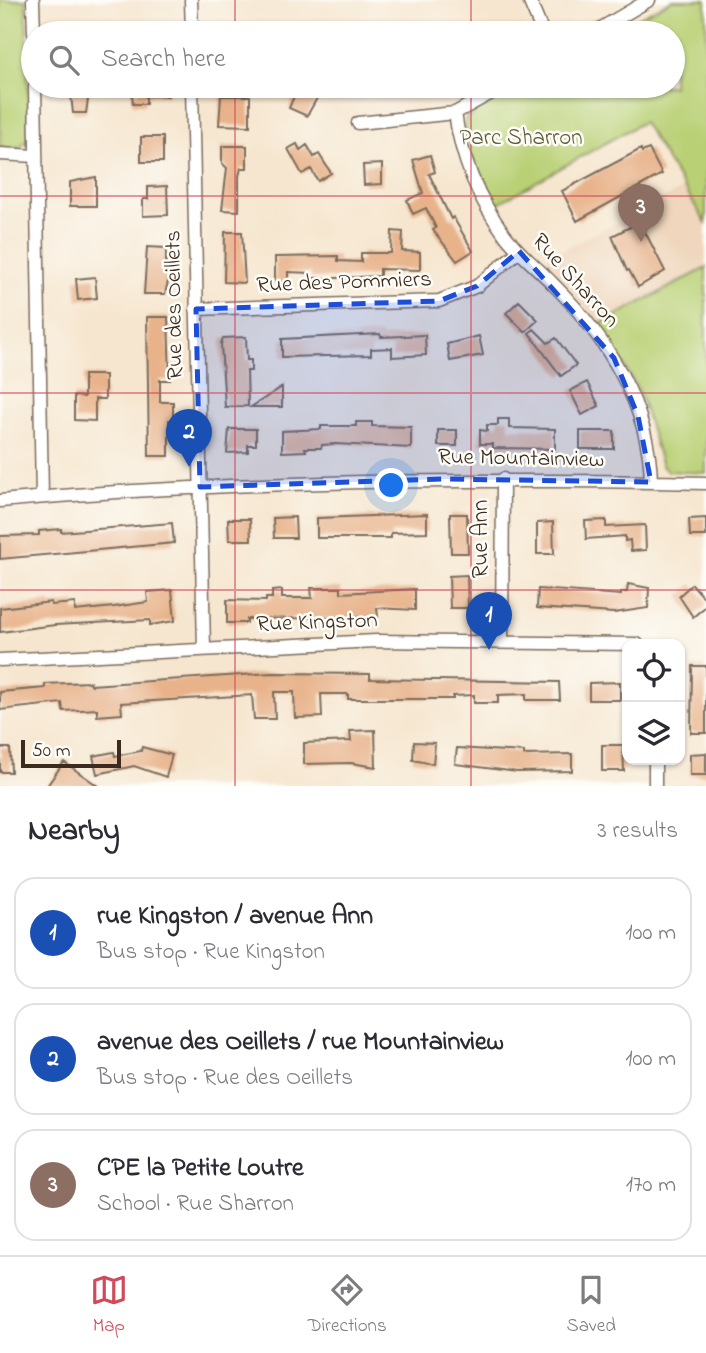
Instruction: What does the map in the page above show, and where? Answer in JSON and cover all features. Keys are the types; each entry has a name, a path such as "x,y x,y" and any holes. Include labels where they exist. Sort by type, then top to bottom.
{"street":[{"path":"33,0 34,21"},
{"path":"191,0 192,21"},
{"path":"529,0 539,21"},
{"path":"613,21 649,0"},
{"path":"35,98 42,498"},
{"name":"Rue des Oeillets","path":"192,98 204,649"},
{"path":"358,123 455,113 482,98"},
{"name":"Rue Sharron","path":"455,113 461,149 472,178 498,225 519,251 556,287 614,358 638,416 651,465 651,482"},
{"path":"0,154 36,156"},
{"name":"Rue des Pommiers","path":"196,309 439,301 477,286 519,251"},
{"name":"Rue Mountainview","path":"0,501 200,487 503,479 706,483"},
{"name":"Rue Ann","path":"502,641 503,479"},
{"name":"Rue Kingston","path":"0,660 376,641 622,644"},
{"path":"655,765 655,786"}],"highlighted area":[{"path":"519,251 614,358 638,416 651,482 442,479 200,487 196,309 439,301 477,286"}],"shaded area":[{"path":"683,189 706,223 706,268 600,324 540,261"}],"green space":[{"path":"0,0 26,0 26,21 21,21 21,98 28,98 29,139 19,148 0,148"},
{"name":"Parc Sharron","path":"672,0 706,0 706,223 643,122 493,206 479,175 465,126 466,118 500,98 685,98 685,21 632,21"},
{"path":"706,268 706,473 667,471 662,466 639,391 600,324"}],"building":[{"path":"71,98 88,98 86,113 73,113"},
{"path":"132,98 146,98 146,104 133,104"},
{"path":"221,98 250,98 250,126 219,125"},
{"path":"293,98 317,98 307,116 289,108"},
{"path":"141,137 163,137 163,162 141,162"},
{"path":"297,144 300,150 307,145 314,157 319,154 331,173 318,181 311,169 302,174 288,149"},
{"path":"222,146 247,146 247,168 241,168 239,176 239,211 222,210 227,168 222,163"},
{"path":"641,149 642,152 649,149 662,174 577,221 562,191"},
{"path":"430,155 435,172 429,174 451,219 453,217 473,251 457,261 433,230 436,228 426,208 413,214 407,200 423,193 413,160"},
{"path":"382,164 382,184 364,185 363,165"},
{"path":"96,177 96,206 70,206 70,182"},
{"path":"167,186 168,215 143,216 143,199 148,199 148,187"},
{"path":"640,222 665,271 638,287 629,270 627,271 612,236"},
{"path":"392,231 403,232 402,251 420,252 420,270 380,269 380,276 338,278 311,278 311,273 288,272 288,281 275,281 275,257 338,256 338,261 361,262 361,253 391,253"},
{"path":"225,232 242,232 245,283 224,282"},
{"path":"147,247 166,248 166,273 170,273 165,294 144,294"},
{"path":"95,277 97,298 78,300 76,279"},
{"path":"519,301 538,320 525,332 506,313"},
{"path":"147,317 168,317 170,380 160,380 160,402 173,402 173,420 169,420 169,456 149,456"},
{"path":"534,329 548,343 556,338 576,365 561,376 529,333"},
{"path":"380,334 381,337 425,335 426,355 392,357 392,348 371,349 371,355 282,357 282,339"},
{"path":"479,336 483,355 450,361 447,344"},
{"path":"246,337 247,360 251,360 251,371 247,371 248,406 225,407 221,344 223,338"},
{"path":"84,375 105,375 105,399 95,399 95,421 74,420 74,396 84,397"},
{"path":"587,382 599,406 582,415 570,391"},
{"path":"282,387 282,407 251,407"},
{"path":"498,419 509,419 509,428 555,429 555,449 493,448 493,444 480,444 480,430 487,431 487,425 498,425"},
{"path":"356,422 372,422 372,426 411,427 411,448 335,444 322,445 321,448 305,448 306,451 282,452 282,431 321,429 321,426 356,426"},
{"path":"229,429 256,429 256,445 248,445 248,452 227,453"},
{"path":"438,430 457,430 457,446 438,446"},
{"path":"580,431 614,431 614,449 580,449"},
{"path":"427,514 427,532 391,533 391,538 317,538 317,518"},
{"path":"450,514 467,514 468,553 451,553"},
{"path":"295,517 296,538 274,538 273,518"},
{"path":"706,518 706,536 690,536 689,519"},
{"path":"228,519 250,519 251,540 229,540"},
{"path":"606,520 606,527 645,525 646,550 631,551 630,540 625,541 625,536 586,539 585,521"},
{"path":"553,522 554,554 537,554 537,523"},
{"path":"172,523 174,543 0,559 0,536 39,535 39,531 61,529 61,532"},
{"path":"467,575 468,608 450,608 449,576"},
{"path":"628,584 649,588 648,608 614,613 537,608 538,589 621,595 621,592 627,592"},
{"path":"692,584 706,600 706,606 693,617 679,596"},
{"path":"311,588 341,588 341,593 415,589 415,610 377,608 378,617 247,619 247,623 227,623 227,600 266,601 266,598 272,598 272,591 282,590 282,598 312,598"},
{"path":"172,590 175,621 150,625 150,620 55,625 0,632 0,608 51,602 51,605 75,603 75,611 114,607 148,602 147,592"},
{"path":"692,666 706,666 706,733 691,733"},
{"path":"272,673 370,674 370,679 559,682 560,700 526,700 526,694 498,695 498,703 474,703 474,695 453,696 453,699 348,699 348,694 321,694 322,717 295,718 294,692 274,692 275,719 254,719 252,695 121,703 122,714 97,716 97,709 63,711 62,703 0,710 0,692 45,688 45,684 90,682 91,685"},
{"path":"620,682 620,700 589,700 589,683"},
{"path":"375,730 376,767 351,763 304,764 304,743 351,741 350,731"},
{"path":"414,742 435,743 433,764 413,760"},
{"path":"602,745 622,745 624,771 602,771"},
{"path":"142,747 172,755 166,777 134,766 97,774 93,756 114,752 115,756 141,751"},
{"path":"0,748 10,748 11,772 0,772"},
{"path":"457,748 524,752 524,755 572,754 572,771 517,772 455,764"},
{"path":"706,753 706,775 690,775 690,754"},
{"path":"64,762 98,786 47,786"}],"place":[{"name":"CPE la Petite Loutre","path":"641,242"},
{"name":"avenue des Oeillets / rue Mountainview","path":"189,467"},
{"name":"rue Kingston / avenue Ann","path":"489,650"}]}
